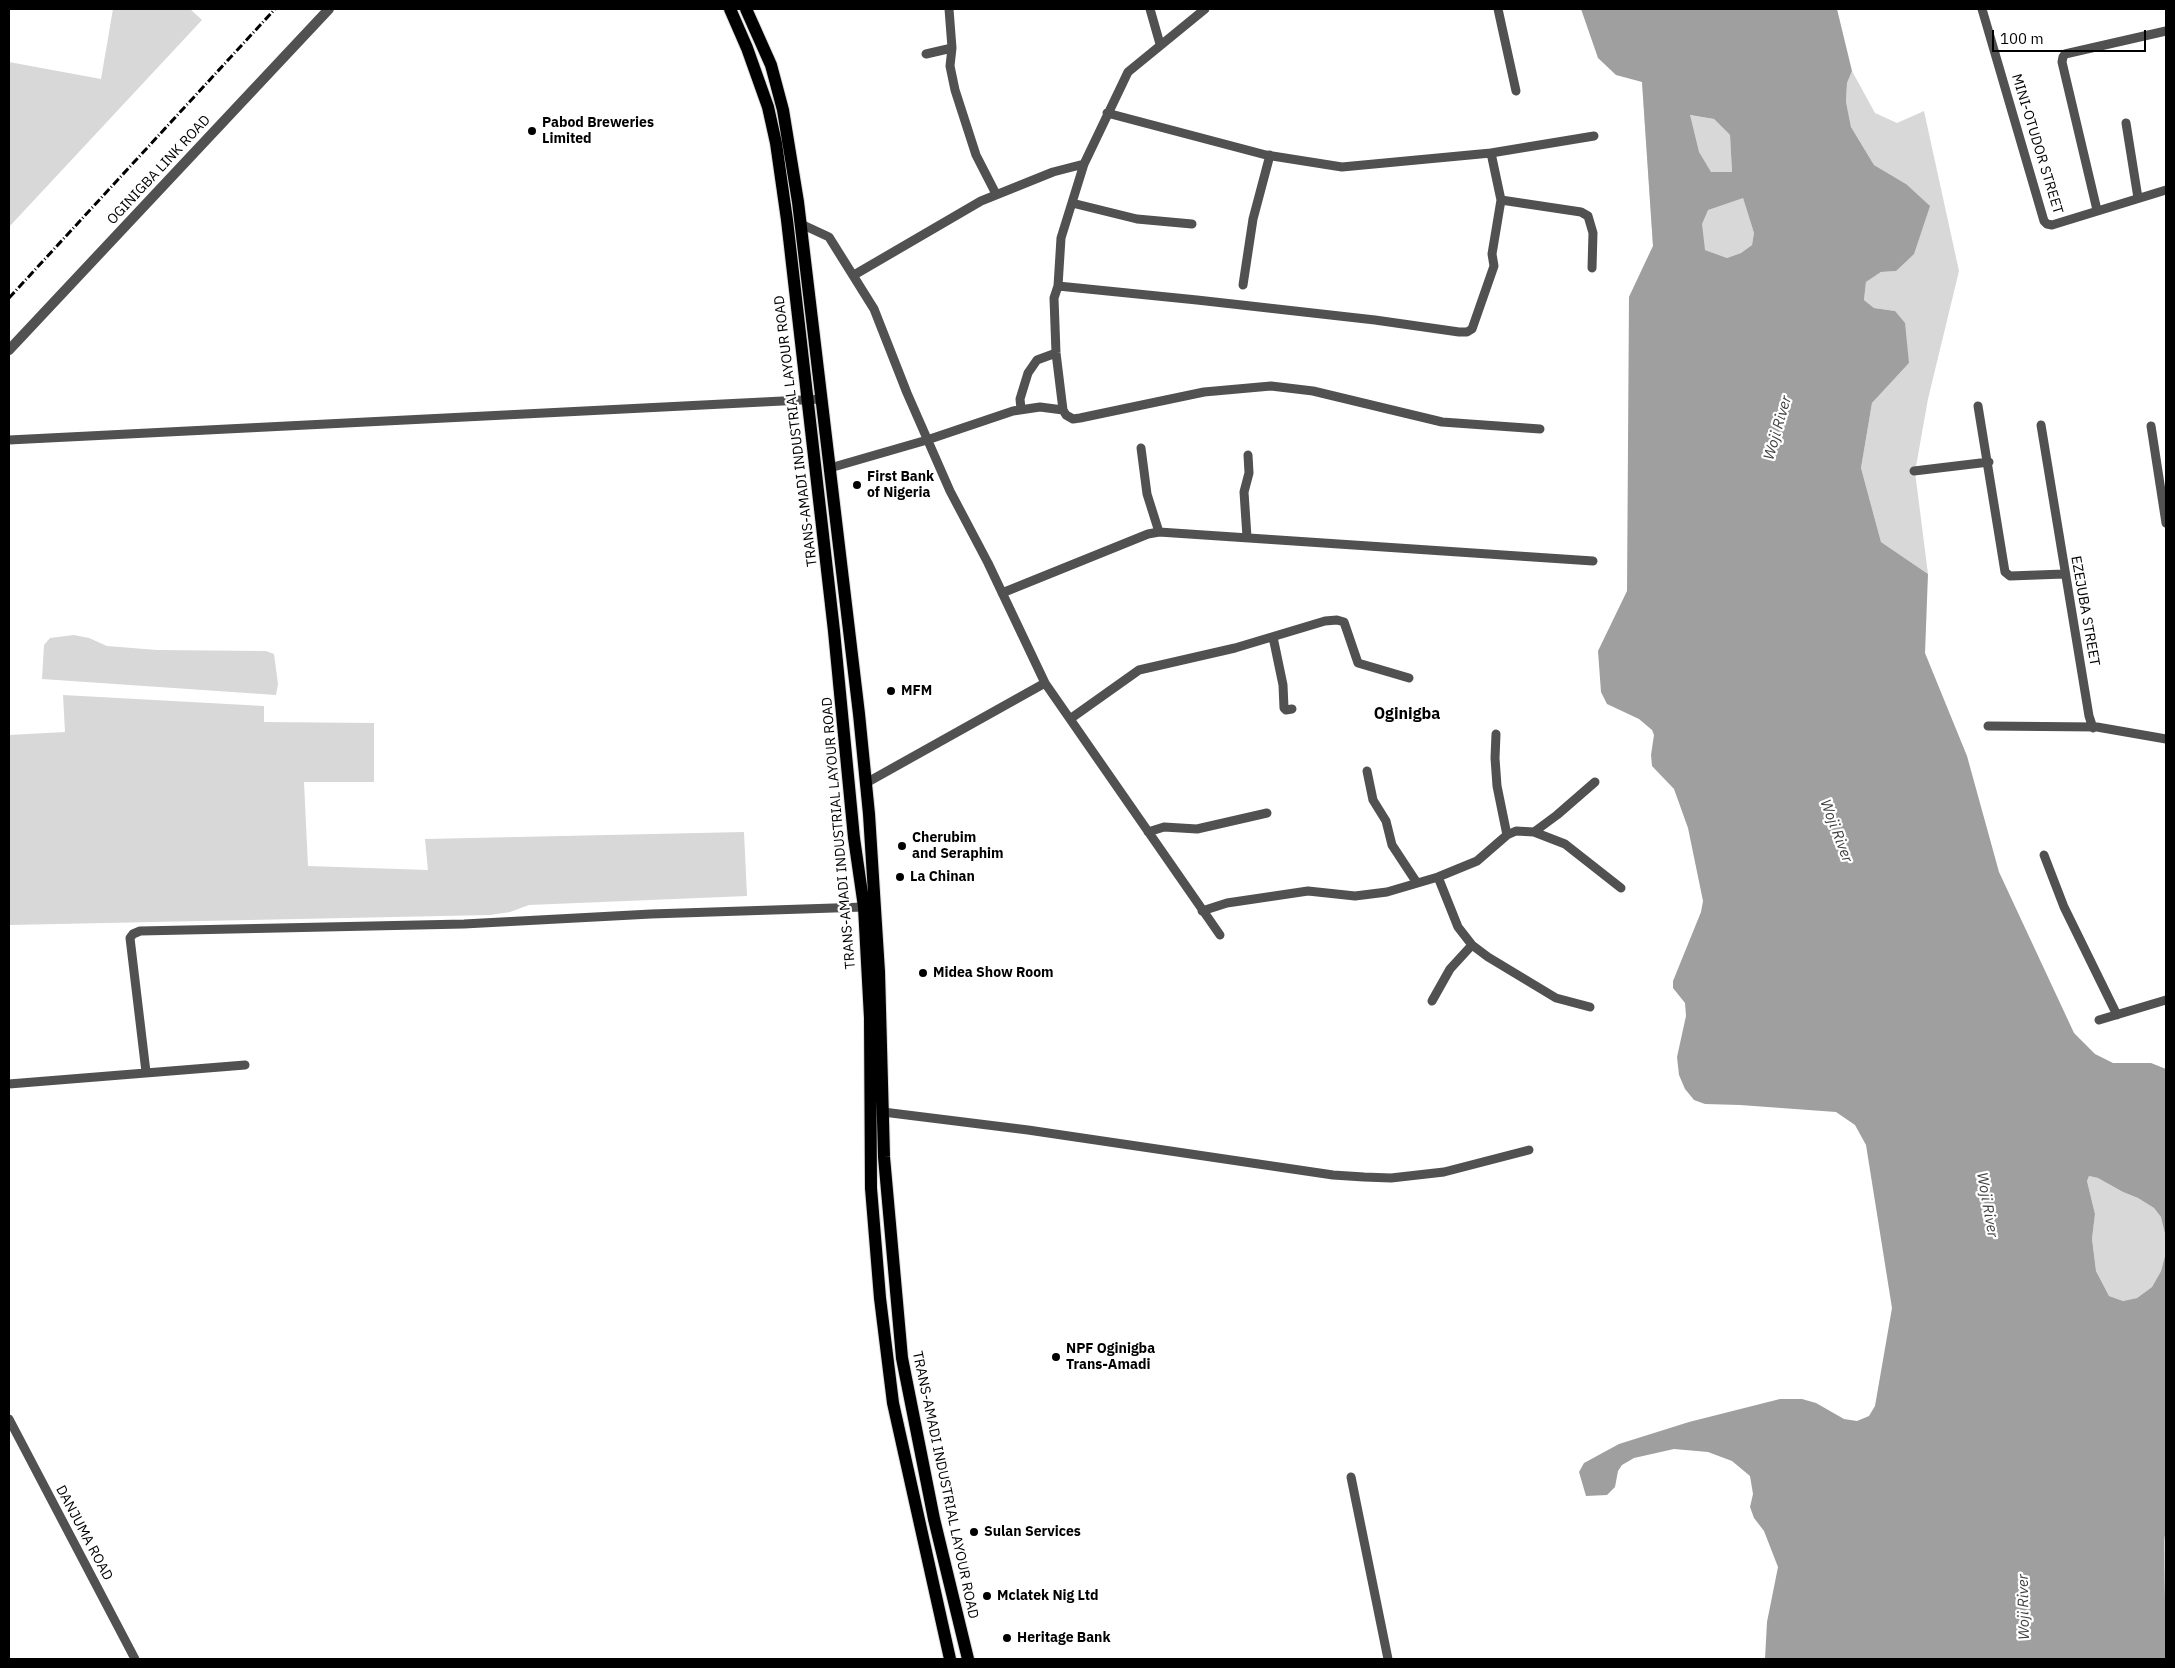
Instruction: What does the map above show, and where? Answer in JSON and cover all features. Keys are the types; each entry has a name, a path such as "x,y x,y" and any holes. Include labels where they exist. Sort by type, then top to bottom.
{"main road":[{"name":"TRANS-AMADI INDUSTRIAL LAYOUR ROAD","path":"730,9 758,76 776,143 808,401 834,631 854,838 864,907 870,1018 871,1188 874,1236 893,1403 918,1523 950,1659"},
{"name":"TRANS-AMADI INDUSTRIAL LAYOUR ROAD","path":"746,9 771,65 783,110 801,224 866,783 876,910 884,1156 888,1220 902,1358 934,1519 968,1659"},
{"path":"893,1403 910,1400"}],"street":[{"name":"OGINIGBA LINK ROAD","path":"9,350 329,9"},
{"path":"950,9 952,48 950,66 976,155 996,194"},
{"path":"1150,9 1160,44"},
{"path":"1205,9 1128,72 1084,164 1062,238 1058,286 1054,298 1056,353 1063,410 1069,418 1080,418 1204,392 1271,386 1313,391 1437,422 1540,429"},
{"path":"1498,9 1516,91"},
{"name":"MINI-OTUDOR STREET","path":"1982,9 2044,221 2052,225 2166,190"},
{"path":"2097,210 2062,62 2063,57 2065,54 2166,31"},
{"path":"926,54 952,48"},
{"path":"1107,113 1270,155 1347,167 1491,154 1594,136"},
{"path":"2126,124 2138,198"},
{"path":"1058,286 1197,300 1466,332 1472,329 1494,266 1492,254 1500,200 1491,154"},
{"path":"1243,286 1249,238 1270,155"},
{"path":"854,275 980,201 1054,172 1084,164"},
{"path":"1500,200 1581,212 1588,216 1593,233 1592,268"},
{"path":"1072,203 1137,219 1192,224"},
{"path":"801,224 829,237 874,309 927,440 950,491 1045,683 1202,911 1220,934"},
{"path":"1021,409 1020,398 1028,372 1037,360 1056,353"},
{"path":"9,440 822,399"},
{"path":"1978,406 1989,462 2006,575 2064,574"},
{"path":"830,468 927,440 1021,409 1040,407 1063,410"},
{"name":"EZEJUBA STREET","path":"2040,424 2088,716 2093,728"},
{"path":"2151,426 2166,522"},
{"path":"1140,448 1147,494 1159,532"},
{"path":"1247,537 1244,492 1249,473 1248,455"},
{"path":"1914,471 1989,462"},
{"path":"1002,593 1148,534 1159,532 1593,561"},
{"path":"1070,719 1139,670 1273,637 1325,621 1337,620 1344,622 1358,664 1409,678"},
{"path":"1273,637 1283,685 1284,708 1286,710 1292,709"},
{"path":"866,783 1045,683"},
{"path":"1988,726 2097,727 2166,739"},
{"path":"1496,734 1497,786 1507,835"},
{"path":"1367,772 1373,800 1386,821 1392,845 1418,883"},
{"path":"1534,832 1595,782"},
{"path":"1148,832 1164,827 1198,829 1267,813"},
{"path":"1202,911 1215,906 1256,898 1308,891 1355,896 1367,895 1438,878 1477,861 1507,835 1516,832 1534,832 1565,844 1621,888"},
{"path":"2044,855 2064,907 2117,1015"},
{"path":"1438,878 1458,927 1472,945 1488,957 1556,998 1590,1007"},
{"path":"146,1072 130,945 130,938 133,934 140,931 464,924 651,914 864,907"},
{"path":"1432,1001 1450,969 1462,953 1472,945"},
{"path":"2098,1020 2166,1000"},
{"path":"9,1084 245,1065"},
{"path":"883,1112 1028,1130 1333,1175 1364,1177 1391,1178 1444,1172 1529,1150"},
{"name":"DANJUMA ROAD","path":"9,1419 135,1659"},
{"path":"1351,1477 1388,1659"}],"shaded area":[{"path":"113,9 190,9 202,20 9,227 9,62 101,79"},
{"path":"1852,71 1875,113 1897,123 1924,111 1959,271 1928,399 1915,472 1928,574 1881,542 1861,468 1872,403 1909,363 1895,311 1874,308 1864,300 1866,282 1881,272 1896,271 1906,184 1874,165 1851,127 1846,103 1847,83"},
{"path":"1642,82 1689,115 1714,119 1730,135 1732,172 1743,198 1754,233 1752,245 1741,253 1727,258 1705,250 1629,297 1653,246"},
{"path":"74,635 89,638 107,646 157,650 266,651 274,654 278,684 276,695 42,679 44,645 50,638"},
{"path":"63,695 264,706 264,722 374,723 374,782 304,782 308,866 428,870 425,839 744,832 747,896 529,905 510,912 490,915 9,925 9,735 65,732"},
{"path":"2089,1176 2098,1178 2138,1198 2154,1208 2161,1217 2166,1230 2166,1252 2161,1271 2152,1287 2137,1298 2123,1301 2109,1296 2096,1271 2092,1239 2095,1214 2087,1181"},
{"path":"2166,1528 2166,1593 2165,1593 2164,1542"}],"water":[{"name":"Woji River","path":"1581,9 1837,9 1852,71 1847,83 1846,102 1851,127 1874,165 1906,184 1930,206 1914,254 1896,271 1881,272 1866,282 1864,300 1874,308 1895,311 1905,323 1909,363 1872,403 1861,468 1881,542 1928,574 1925,653 1967,756 1999,872 2074,1033 2095,1054 2113,1063 2151,1063 2166,1069 2166,1237 2161,1217 2154,1208 2098,1178 2089,1176 2087,1181 2095,1214 2092,1239 2096,1271 2109,1296 2123,1301 2137,1298 2152,1287 2161,1271 2166,1252 2166,1528 2164,1542 2166,1659 1765,1659 1767,1622 1778,1567 1764,1531 1754,1518 1750,1507 1753,1494 1750,1476 1732,1461 1708,1452 1674,1449 1634,1458 1622,1465 1618,1471 1615,1487 1607,1495 1586,1496 1579,1472 1584,1463 1619,1444 1689,1422 1780,1399 1802,1399 1816,1403 1844,1419 1857,1421 1869,1416 1875,1406 1892,1308 1866,1145 1855,1125 1836,1112 1705,1104 1694,1100 1685,1089 1679,1075 1677,1057 1686,1016 1685,1003 1673,988 1673,981 1701,912 1703,901 1688,828 1674,789 1652,766 1651,755 1654,735 1652,730 1639,719 1607,704 1601,692 1598,651 1627,591 1629,297 1653,246 1642,82 1616,75 1598,58","holes":["1690,115 1714,119 1730,135 1732,172 1711,172 1699,152","1743,198 1754,233 1752,245 1741,253 1727,258 1705,250 1702,224 1708,210"]}],"railway":[{"path":"9,298 275,9"}],"place":[{"name":"Pabod Breweries Limited","path":"532,131"},
{"name":"First Bank of Nigeria","path":"857,485"},
{"name":"MFM","path":"891,691"},
{"name":"Cherubim and Seraphim","path":"902,846"},
{"name":"La Chinan","path":"900,877"},
{"name":"Midea Show Room","path":"923,973"},
{"name":"NPF Oginigba Trans-Amadi","path":"1056,1357"},
{"name":"Sulan Services","path":"974,1532"},
{"name":"Mclatek Nig Ltd","path":"987,1596"},
{"name":"Heritage Bank","path":"1007,1638"}],"district":[{"name":"Oginigba","path":"1407,714"}]}
